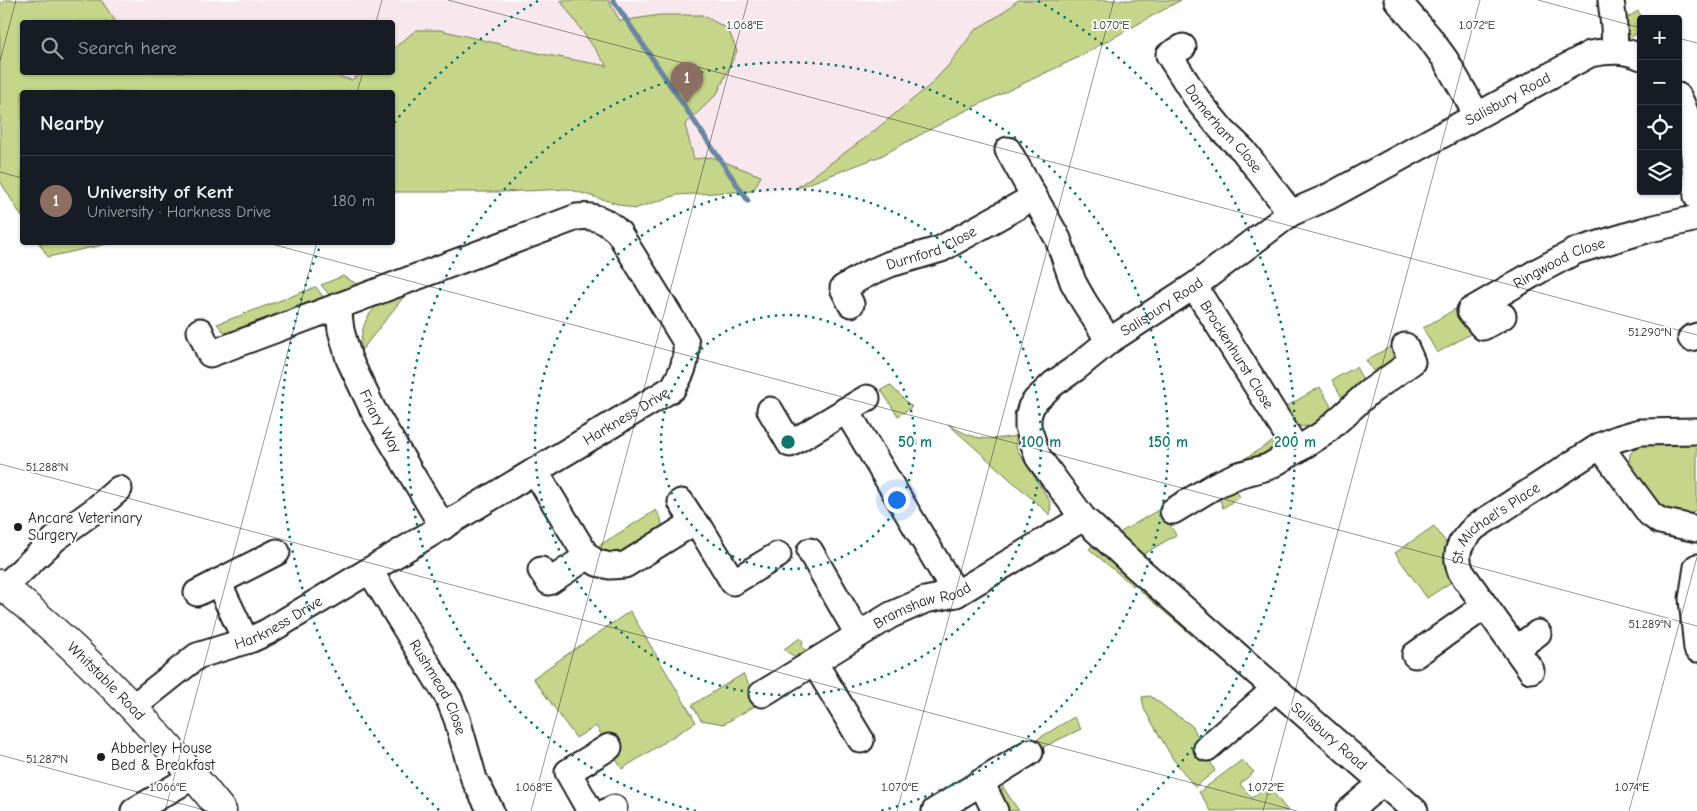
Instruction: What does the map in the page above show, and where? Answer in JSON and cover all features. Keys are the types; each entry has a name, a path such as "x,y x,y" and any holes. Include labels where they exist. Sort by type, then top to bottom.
{"main road":[{"name":"Whitstable Road","path":"2,585 84,658 133,707 222,811"}],"street":[{"path":"1396,0 1429,37 1445,59 1477,115"},
{"path":"1611,0 1615,50"},
{"name":"Damerham Close","path":"1183,47 1169,55 1181,75 1199,102 1224,132 1243,150 1291,213"},
{"name":"Salisbury Road","path":"1415,811 1083,518 1038,457 1028,427 1028,417 1031,407 1044,391 1076,368 1109,340 1194,286 1291,213 1328,197 1590,54 1615,50 1637,57"},
{"path":"1682,104 1688,116 1692,135 1697,197"},
{"path":"1008,150 1058,239 1073,282 1109,340"},
{"name":"Durnford Close","path":"851,304 843,288 865,275 890,264 941,249 1034,197"},
{"name":"Harkness Drive","path":"133,707 197,656 246,641 267,632 673,388 683,370 687,355 686,342 619,233 611,225 596,217 588,216 577,217 210,354 200,331"},
{"name":"Ringwood Close","path":"1503,316 1483,327 1470,312 1576,251 1646,230 1697,218"},
{"name":"Brockenhurst Close","path":"1194,286 1297,450"},
{"name":"Friary Way","path":"338,306 341,330 349,359 373,410 443,527"},
{"path":"1173,511 1216,485 1268,467 1324,433 1368,393 1412,362 1405,346"},
{"path":"770,410 790,444 867,398"},
{"path":"838,415 956,594"},
{"name":"St. Michael's Place","path":"1532,670 1462,572 1458,562 1458,553 1460,545 1466,536 1475,527 1600,446 1640,432 1697,431"},
{"path":"1600,446 1650,514 1660,521 1697,528"},
{"path":"535,471 588,556 596,563 610,566 625,564 687,512 701,529 733,582 778,555"},
{"path":"2,585 56,538 95,510 119,489"},
{"name":"Bramshaw Road","path":"762,694 891,614 925,600 956,594 1083,518"},
{"path":"810,551 858,634"},
{"path":"246,641 208,587 277,552"},
{"path":"541,570 549,582 588,556"},
{"path":"1697,567 1692,599 1697,649"},
{"name":"Rushmead Close","path":"370,571 449,699 457,719 474,779 491,811"},
{"path":"1415,655 1485,606"},
{"path":"1516,649 1538,633"},
{"path":"814,662 861,740"},
{"path":"1207,748 1275,689"},
{"path":"604,810 568,772 609,747"},
{"path":"935,811 1030,752"},
{"path":"134,811 194,776"},
{"path":"981,782 995,811"},
{"name":"Salisbury Road","path":"1350,811 1382,783"}],"shaded area":[{"path":"5,0 1181,0 1077,58 959,114 881,156 795,189 677,195 634,209 568,189 502,192 395,192 395,90 20,90 20,214 0,181 0,3"}],"green space":[{"path":"5,0 101,0 115,20 20,20 20,75 332,75 352,80 359,75 395,75 395,47 416,30 440,30 542,54 607,66 560,0 608,0 620,21 660,15 702,15 728,29 737,51 717,94 685,125 694,159 712,157 761,176 753,191 677,195 634,209 568,189 502,192 395,192 395,90 20,90 20,214 0,181 0,3"},
{"path":"1018,0 1181,0 1077,58 959,114 881,156 795,189 869,135 929,86 947,67 975,30 1001,14"},
{"path":"1638,11 1640,15 1637,15 1637,33 1628,39 1624,35 1620,22"},
{"path":"40,245 103,245 48,257"},
{"path":"343,276 364,288 333,299 321,285"},
{"path":"316,287 327,302 234,336 223,331 217,324"},
{"path":"406,294 361,351 362,332 370,314 383,302"},
{"path":"1457,308 1472,333 1437,353 1423,328"},
{"path":"1392,346 1393,355 1391,361 1378,372 1373,371 1366,360"},
{"path":"1356,367 1362,378 1362,383 1345,397 1341,396 1332,380"},
{"path":"890,385 912,407 898,416 881,390"},
{"path":"1320,387 1332,408 1316,424 1305,427 1300,426 1291,421 1280,410"},
{"path":"948,424 980,438 1016,436 1016,446 1019,453 1051,503 1050,515"},
{"path":"1275,440 1271,453 1239,462"},
{"path":"1694,442 1697,445 1697,509 1688,515 1657,510 1629,464 1630,454 1638,444"},
{"path":"1233,486 1240,497 1223,508 1218,495"},
{"path":"1160,509 1176,535 1142,555 1119,533"},
{"path":"656,510 662,525 660,531 620,558 592,550"},
{"path":"1434,526 1447,544 1444,554 1445,563 1453,581 1427,598 1395,553"},
{"path":"1095,543 1138,581 1133,586 1089,549"},
{"path":"1144,586 1213,646 1209,650 1139,590"},
{"path":"630,611 696,722 622,769 596,726 576,738 533,678"},
{"path":"800,638 803,642 802,646 809,655 796,656 784,649"},
{"path":"743,674 760,703 724,724 701,720 692,705"},
{"path":"1150,696 1193,727 1215,771 1195,787 1173,759 1144,709 1142,697"},
{"path":"1074,717 1081,729 1035,751 1031,743"},
{"path":"1242,760 1254,772 1240,784 1252,798 1263,789 1268,795 1272,791 1288,811 1211,811 1199,792"},
{"path":"1003,787 1019,811 1008,811 1001,792"}],"waterway":[{"path":"613,0 748,201"}],"place":[{"name":"University of Kent","path":"687,103"},
{"name":"Ancare Veterinary Surgery","path":"18,527"},
{"name":"Abberley House Bed & Breakfast","path":"101,757"}]}
